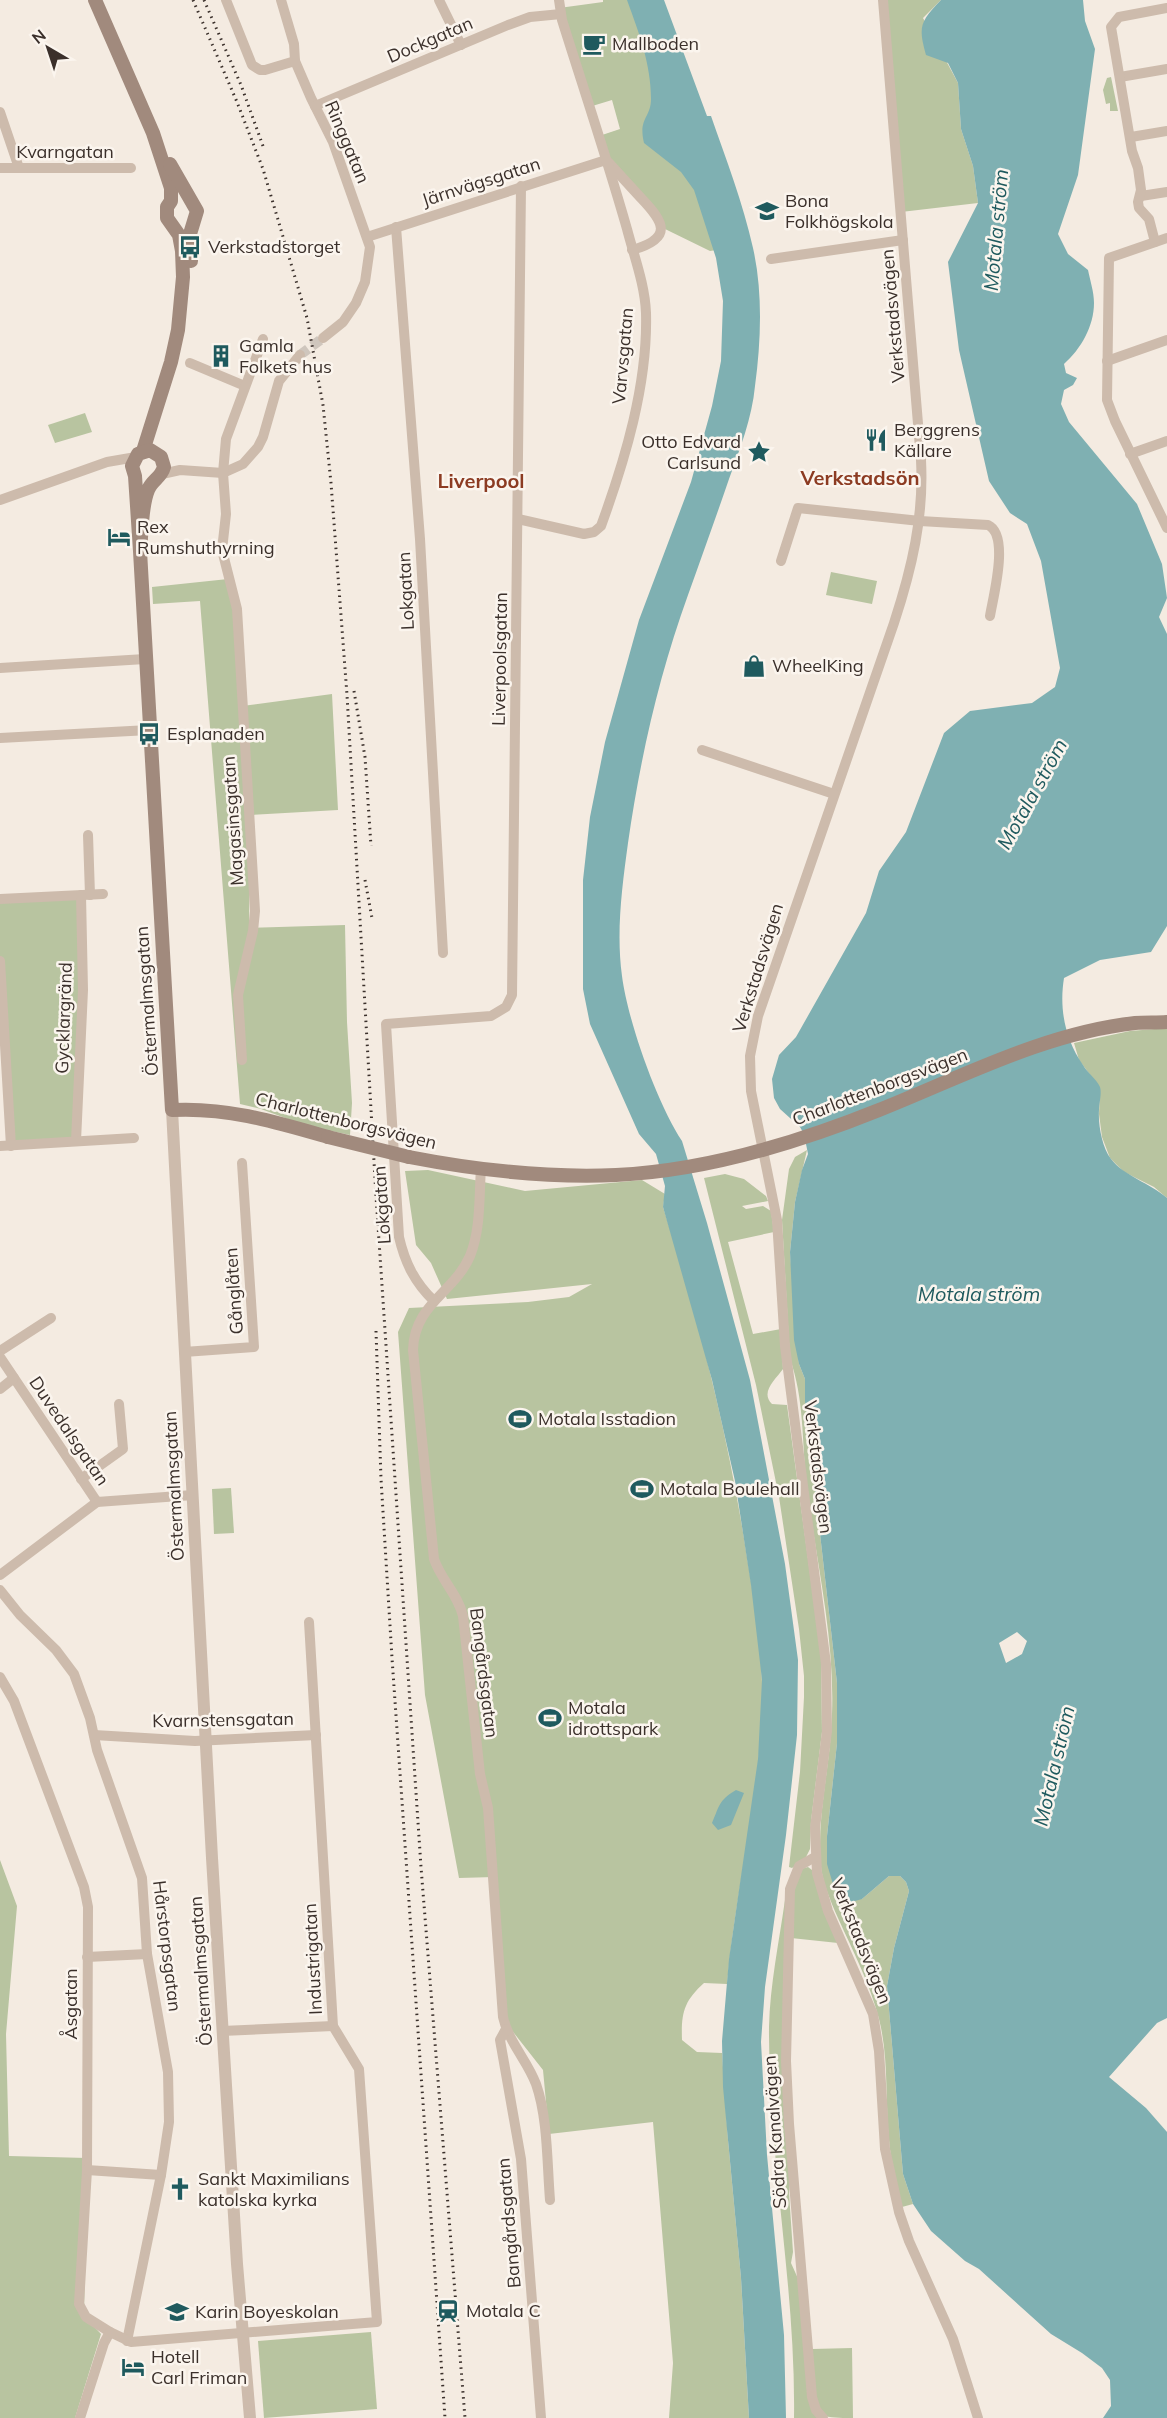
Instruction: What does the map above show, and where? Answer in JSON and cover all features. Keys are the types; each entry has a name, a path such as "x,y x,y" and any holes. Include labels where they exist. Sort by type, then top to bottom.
{"main road":[{"name":"Östermalmsgatan","path":"94,0 153,133 189,199 195,204 197,212 192,225 190,310 183,347 149,455 132,466 140,551 172,1110"},
{"name":"Östermalmsgatan","path":"149,455 181,309 183,262 180,241 166,214 171,201 170,182 153,133"},
{"path":"171,201 182,197 189,199"},
{"path":"174,227 184,229 192,225"},
{"name":"Östermalmsgatan","path":"140,551 147,494 164,467 149,455"},
{"path":"134,474 143,481 157,478"},
{"name":"Charlottenborgsvägen","path":"172,1110 233,1112 409,1157 481,1168 560,1174 617,1175 696,1165 762,1149 878,1111 1004,1059 1068,1038 1167,1015"},
{"name":"Charlottenborgsvägen","path":"1136,1023 1167,1022"}],"street":[{"path":"226,0 252,65 265,70 295,61"},
{"name":"Ringgatan","path":"281,0 294,45 295,61 333,142 367,237 370,257 360,293 343,322 323,338"},
{"path":"439,0 461,45"},
{"name":"Varvsgatan","path":"518,519 584,534 594,532 601,526 633,420 642,370 645,303 632,250 561,14 559,0"},
{"name":"Verkstadsvägen","path":"883,0 921,460 920,521 916,548 904,593 754,1030 750,1056 751,1091 777,1220 785,1346 826,1664 828,1711 815,1828 815,1857 828,1911 873,2014 879,2051 885,2149 899,2212 909,2241 953,2339 978,2418"},
{"path":"1155,242 1149,219 1139,208 1138,202 1141,196 1111,27 1119,17 1167,9"},
{"name":"Dockgatan","path":"315,106 530,17 561,14"},
{"path":"1120,77 1167,69"},
{"path":"0,112 19,168"},
{"path":"1131,137 1167,131"},
{"path":"606,160 659,218 661,231 657,238 652,243 632,250"},
{"name":"Järnvägsgatan","path":"367,237 606,160"},
{"name":"Kvarngatan","path":"0,168 131,168"},
{"name":"Liverpoolsgatan","path":"386,1024 492,1016 506,1007 512,995 521,186"},
{"path":"1141,196 1167,192"},
{"name":"Lokgatan","path":"396,227 420,539 443,953"},
{"path":"1167,238 1110,258 1107,361 1107,400 1130,454 1167,528"},
{"path":"771,260 903,240"},
{"name":"Magasinsgatan","path":"242,1060 238,995 253,931 255,911 237,609 222,550 226,502 223,474 226,440 263,339"},
{"path":"1107,361 1167,340"},
{"path":"0,500 107,462 149,455 180,470 223,474 243,464 258,447 279,381 300,355"},
{"path":"190,363 245,386"},
{"path":"1130,454 1167,441"},
{"path":"114,462 134,474"},
{"path":"157,478 180,470"},
{"path":"781,561 798,508 920,521 988,525 996,531 999,540 998,572 990,616"},
{"path":"0,668 145,659"},
{"path":"0,738 149,730"},
{"path":"702,750 834,794"},
{"name":"Gycklargränd","path":"76,1142 88,835"},
{"path":"0,899 103,894"},
{"path":"0,960 6,1146 134,1138"},
{"name":"Lokgatan","path":"386,1024 399,1237 410,1270 422,1290 434,1301"},
{"name":"Östermalmsgatan","path":"172,1110 222,2031 250,2418"},
{"name":"Gånglåten","path":"184,1352 255,1347 242,1163"},
{"name":"Bangårdsgatan","path":"481,1168 476,1232 470,1256 457,1275 421,1316 414,1333 413,1350 434,1559 441,1576 459,1602 463,1616 480,1774 488,1808 502,2007 506,2029 529,2068 540,2097 550,2200"},
{"path":"0,1351 51,1318"},
{"name":"Duvedalsgatan","path":"0,1357 97,1503 193,1495"},
{"path":"0,1389 14,1378"},
{"path":"81,1479 123,1449 119,1404"},
{"path":"0,1575 97,1503"},
{"name":"Hårstorpsgatan","path":"0,1590 20,1615 66,1661 81,1692 97,1750 139,1864 145,1907 147,1954 168,2072 169,2122 161,2175 127,2340"},
{"name":"Industrigatan","path":"243,2332 377,2322 359,2069 333,2026 309,1622"},
{"name":"Åsgatan","path":"0,1677 14,1701 84,1887 88,1907 87,2170 79,2304 86,2317 127,2340"},
{"name":"Kvarnstensgatan","path":"94,1735 205,1740 316,1735"},
{"name":"Södra Kanalvägen","path":"815,1857 800,1866 790,1888 786,2061 812,2397 821,2416"},
{"path":"87,1957 147,1954"},
{"path":"222,2031 333,2026"},
{"name":"Bangårdsgatan","path":"506,2029 500,2040 521,2159 541,2418"},
{"path":"87,2170 161,2175"},
{"path":"80,2418 104,2343 110,2332"},
{"path":"127,2340 243,2332"}],"green space":[{"path":"603,0 650,0 737,247 710,251 665,229 605,154 599,136 620,129 612,100 589,107 559,8 603,2"},
{"path":"884,0 941,0 923,18 958,83 961,129 973,166 978,203 901,212"},
{"path":"1111,77 1118,111 1110,111 1110,103 1106,104 1103,90 1107,78"},
{"path":"85,413 92,432 55,443 48,425"},
{"path":"831,572 877,581 872,604 826,595"},
{"path":"228,579 238,604 242,706 332,694 338,810 250,815 249,928 345,925 347,1022 352,1103 350,1135 304,1125 240,1104 200,601 153,604 152,587"},
{"path":"82,892 78,1137 8,1145 0,1006 0,895"},
{"path":"1167,1028 1167,1198 1154,1187 1124,1172 1110,1158 1102,1137 1099,1114 1100,1088 1079,1060 1074,1043 1130,1031"},
{"path":"807,1150 795,1202 790,1252 799,1364 805,1379 805,1402 837,1683 837,1743 827,1836 862,1899 889,1876 900,1876 906,1882 909,1891 887,1986 903,2174 913,2204 902,2207 890,2149 886,2064 879,2019 866,1980 830,1899 821,1867 820,1828 831,1733 832,1685 824,1597 806,1480 800,1404 790,1359 782,1220 789,1169 795,1157"},
{"name":"Motala idrottspark","path":"428,1170 525,1191 642,1180 665,1194 663,1207 700,1334 739,1508 754,1600 761,1666 759,1758 727,1984 704,1983 697,1990 685,2008 682,2031 682,2040 697,2052 722,2053 741,2278 749,2418 669,2418 673,2363 653,2122 549,2134 543,2070 499,2014 494,1877 459,1878 425,1695 398,1332 409,1308 528,1302 569,1297 592,1284 447,1299 431,1263 416,1245 405,1171"},
{"path":"725,1174 744,1179 766,1196 768,1201 742,1206 746,1209 763,1206 771,1211 774,1232 728,1242 753,1334 781,1329 783,1369 770,1386 768,1395 772,1404 787,1405 821,1654 822,1732 811,1821 810,1849 805,1859 792,1868 789,1867 800,1772 804,1676 779,1497 756,1385 704,1178"},
{"path":"231,1488 234,1533 214,1534 212,1489"},
{"path":"0,1860 17,1906 6,2034 9,2156 87,2158 84,2316 101,2334 75,2418 0,2418"},
{"path":"808,1867 812,1870 838,1943 791,1938 792,1891 800,1869"},
{"path":"785,1900 791,2171 789,2193 793,2252 791,2263 800,2283 818,2418 794,2418 791,2320 773,2125 769,2027 773,1979"},
{"path":"371,2332 377,2409 264,2418 258,2341"},
{"path":"852,2348 853,2418 825,2416 820,2411 815,2396 812,2349"}],"water":[{"path":"627,0 664,0 707,116 711,116 739,198 753,248 760,299 757,369 748,422 668,656 645,749 633,812 620,910 620,960 630,1016 663,1106 682,1141 750,1380 785,1564 798,1660 797,1735 765,1987 761,2042 767,2155 784,2335 786,2418 749,2418 741,2278 723,2087 722,2041 729,1959 758,1759 762,1680 751,1585 735,1481 712,1380 663,1207 665,1186 656,1154 639,1134 590,1024 583,989 583,880 590,817 605,742 639,620 691,482 712,406 721,361 723,301 716,258 694,190 681,172 644,143 643,128 651,99 649,73 644,49"},
{"name":"Motala ström","path":"941,0 1083,0 1085,21 1095,49 1078,175 1058,234 1068,254 1088,270 1094,303 1089,328 1076,351 1064,364 1066,373 1077,378 1073,385 1064,390 1061,404 1069,422 1137,504 1162,564 1167,598 1159,617 1167,634 1167,926 1151,952 1100,960 1064,978 1062,1001 1065,1023 1072,1045 1085,1068 1100,1087 1099,1122 1101,1136 1108,1154 1116,1165 1167,1198 1167,2018 1157,2023 1109,2077 1146,2108 1167,2132 1167,2418 1103,2418 1111,2406 1110,2380 1102,2368 1051,2334 979,2269 965,2261 931,2231 913,2204 903,2174 887,1986 909,1891 906,1882 900,1876 889,1876 862,1899 848,1903 835,1891 827,1864 827,1836 837,1743 837,1683 805,1402 805,1379 794,1340 790,1252 795,1202 808,1154 804,1134 800,1127 780,1109 774,1098 772,1079 779,1055 796,1037 866,913 879,871 906,832 944,733 970,711 1032,703 1055,687 1060,668 1041,561 1027,524 1010,513 989,481 959,350 948,262 978,203 973,166 961,129 958,83 948,63 926,55 923,45 923,25","holes":["1017,1632 1027,1641 1022,1654 1006,1663 999,1643"]},
{"path":"736,1790 744,1793 731,1825 718,1830 712,1823 718,1808 726,1797"}],"tunnel":[{"path":"300,355 323,338"}],"railway":[{"path":"193,0 263,169 307,318 323,405 347,695 376,1196 421,1867 465,2418"},
{"path":"204,0 241,85 263,146"},
{"path":"354,691 365,757 371,846"},
{"path":"365,880 372,918"},
{"path":"376,1331 381,1479 392,1658 445,2418"}],"place":[{"name":"Mallboden","path":"594,44"},
{"name":"Bona Folkhögskola","path":"767,211"},
{"name":"Verkstadstorget","path":"190,247"},
{"name":"Gamla Folkets hus","path":"221,356"},
{"name":"Berggrens Källare","path":"876,440"},
{"name":"Otto Edvard Carlsund","path":"759,452"},
{"name":"Rex Rumshuthyrning","path":"119,537"},
{"name":"WheelKing","path":"754,666"},
{"name":"Esplanaden","path":"149,734"},
{"name":"Motala Isstadion","path":"520,1419"},
{"name":"Motala Boulehall","path":"642,1489"},
{"name":"Motala idrottspark","path":"550,1718"},
{"name":"Sankt Maximilians katolska kyrka","path":"180,2189"},
{"name":"Motala C","path":"448,2311"},
{"name":"Karin Boyeskolan","path":"177,2312"},
{"name":"Hotell Carl Friman","path":"133,2367"}],"district":[{"name":"Verkstadsön","path":"860,478"},
{"name":"Liverpool","path":"481,481"}]}
